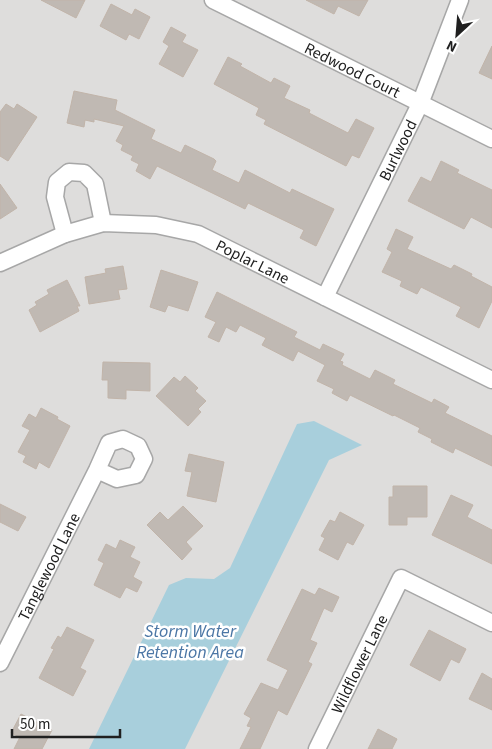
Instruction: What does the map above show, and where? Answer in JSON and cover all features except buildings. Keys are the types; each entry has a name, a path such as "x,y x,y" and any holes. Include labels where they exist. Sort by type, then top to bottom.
{"street":[{"name":"Redwood Court","path":"213,0 492,139"},
{"name":"Burlwood","path":"326,297 420,104 460,0"},
{"path":"66,234 55,197 57,182 69,172 84,173 95,184 103,223"},
{"name":"Poplar Lane","path":"0,263 66,234 103,223 156,224 198,234 492,380"},
{"name":"Tanglewood Lane","path":"0,663 97,470"},
{"name":"Wildflower Lane","path":"317,749 401,578 492,624"}],"shaded area":[{"path":"0,0 492,0 492,749 0,749"}],"water":[{"name":"Storm Water Retention Area","path":"314,421 362,445 329,460 185,749 89,749 169,585 186,578 214,579 230,568 297,424"}]}
